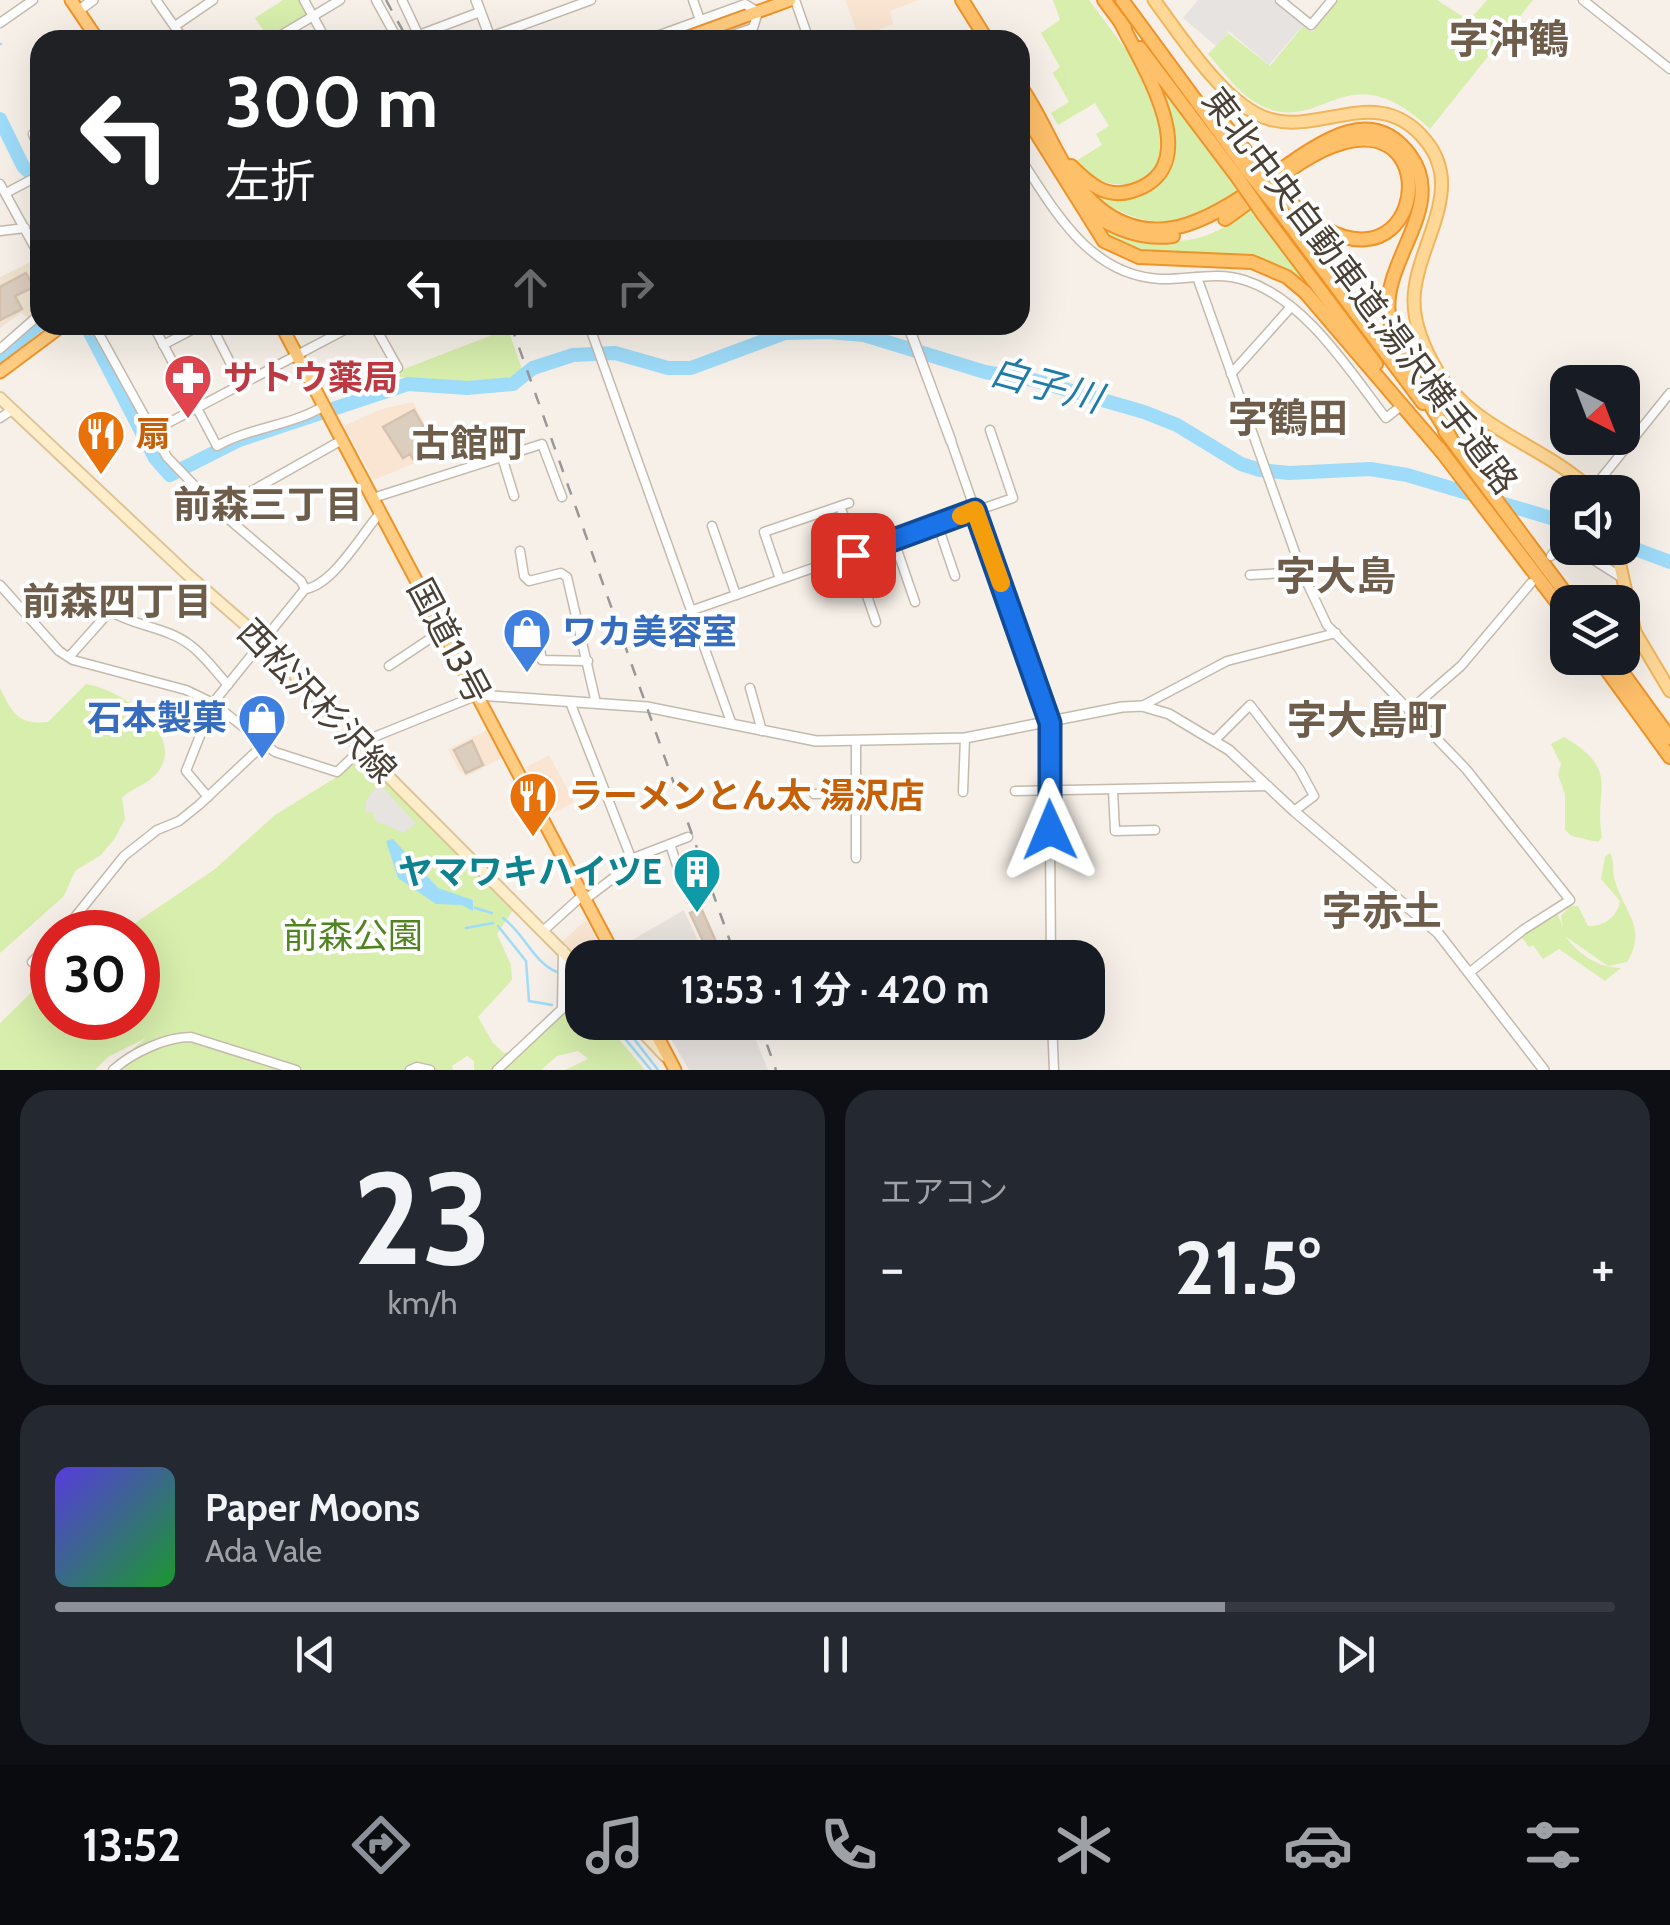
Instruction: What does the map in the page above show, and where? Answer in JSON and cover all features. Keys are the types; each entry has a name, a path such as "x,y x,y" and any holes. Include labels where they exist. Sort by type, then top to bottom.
{"highway":[{"path":"708,30 793,0"},
{"path":"962,0 980,30"},
{"name":"東北中央自動車道;湯沢横手道路","path":"1104,0 1274,205 1560,585"},
{"path":"1078,205 1112,227 1132,233 1147,237 1186,234 1222,220 1332,147 1360,141 1384,146 1400,158 1411,186 1407,209 1395,227 1373,238 1358,240 1274,205 1247,171 1122,0"},
{"path":"74,6 91,30"},
{"path":"1062,158 1090,184 1110,194 1138,189 1149,182 1166,159 1168,126 1120,22"},
{"path":"1030,103 1081,191 1101,210 1138,226 1167,230 1208,219 1316,144 1338,134 1372,132 1397,142 1413,159 1420,198 1392,279 1388,313 1400,349 1450,438"},
{"path":"1030,124 1104,241 1128,253 1169,261 1252,262 1287,277 1305,292 1442,452"},
{"name":"東北中央自動車道;湯沢横手道路","path":"1274,205 1442,452 1550,593"},
{"path":"0,372 49,335"},
{"name":"国道13号","path":"287,335 607,940"},
{"path":"1610,675 1670,756"},
{"path":"1624,675 1670,738"},
{"path":"660,1040 674,1067"}],"main road":[{"path":"1154,0 1218,82 1251,111 1285,122 1375,111 1403,121 1426,140 1440,168 1440,205 1417,276 1414,301 1422,340 1436,376 1484,421 1565,475"},
{"name":"西松沢杉沢線","path":"0,398 187,574 264,640 363,751 563,950"},
{"path":"1619,565 1634,632 1670,690"},
{"path":"649,1040 674,1067"}],"street":[{"path":"0,23 33,0"},
{"path":"74,6 93,0"},
{"path":"156,0 178,30"},
{"path":"175,26 213,0"},
{"path":"304,0 321,30"},
{"path":"288,30 340,0"},
{"path":"376,0 392,30"},
{"path":"402,0 416,30"},
{"path":"476,0 487,30"},
{"path":"548,0 552,13"},
{"path":"510,30 590,0"},
{"path":"693,0 700,20"},
{"path":"793,0 805,30"},
{"path":"1280,0 1311,25 1332,0"},
{"path":"1583,0 1670,69"},
{"path":"673,30 745,4 758,12 753,28 747,30"},
{"path":"438,30 480,12"},
{"path":"1030,173 1072,234 1099,258 1136,276 1246,280 1290,308 1352,373 1386,418 1401,406"},
{"path":"6,192 30,180"},
{"path":"0,184 30,237"},
{"path":"0,231 25,228"},
{"path":"1197,277 1302,572 1327,625 1486,792 1570,900 1522,930 1469,973"},
{"path":"1231,374 1290,308"},
{"path":"0,349 30,323"},
{"path":"99,335 151,432 173,464 218,510 302,581 304,588"},
{"path":"158,335 217,446 260,428 304,419 324,406"},
{"path":"163,345 182,335"},
{"path":"216,335 241,384"},
{"path":"151,432 335,335"},
{"path":"380,335 398,368"},
{"path":"593,335 731,722"},
{"path":"912,335 1050,723 1051,940"},
{"path":"1605,475 1670,393"},
{"path":"0,418 12,410"},
{"path":"693,610 1013,498 990,430"},
{"path":"218,510 342,440"},
{"path":"373,498 542,444 562,496"},
{"path":"502,456 514,496"},
{"path":"780,579 764,532 844,504 876,622"},
{"path":"208,797 186,770 213,703 304,588 317,587 340,566 380,512"},
{"path":"712,526 736,595"},
{"path":"938,526 956,576"},
{"path":"894,541 915,602"},
{"path":"520,551 524,576 529,581 567,576 596,704"},
{"path":"1602,565 1621,577"},
{"path":"1250,574 1302,572"},
{"path":"1410,711 1461,666 1531,583"},
{"path":"0,585 59,651 69,657 186,690 213,703 263,745 337,772 374,737 478,695 646,707 802,739 856,742 964,738 1142,706 1227,662 1336,632"},
{"path":"69,657 110,610 125,621 136,621 188,643 228,685"},
{"path":"534,618 542,660 588,661"},
{"path":"389,666 443,630"},
{"path":"750,688 762,731"},
{"path":"543,931 632,864 570,702"},
{"path":"1216,740 1250,705 1300,770 1314,796 1294,811"},
{"path":"1142,706 1169,714 1216,740 1419,916 1544,1070"},
{"path":"962,792 964,738"},
{"path":"856,742 856,858"},
{"path":"80,910 124,856 208,797 263,745"},
{"path":"1014,791 1268,786"},
{"path":"1113,790 1115,831 1156,830"},
{"path":"814,794 856,793"},
{"path":"631,859 688,837"},
{"path":"670,844 681,878"},
{"path":"496,1070 562,1010 563,950"},
{"path":"114,1070 134,1055 191,1036 296,1070"},
{"path":"1053,1040 1054,1070"},
{"path":"410,1070 417,1066 430,1070"}],"shaded area":[{"path":"845,0 919,0 890,11 893,24 877,30 856,30"},
{"path":"1198,0 1273,0 1303,25 1269,65 1229,31 1216,46 1183,18"},
{"path":"30,262 30,317 21,313 0,328 0,277"},
{"path":"413,402 437,448 424,459 374,480 344,426 381,409"},
{"path":"487,730 502,758 467,776 458,769 448,749"},
{"path":"549,755 574,802 551,814 526,767"},
{"path":"379,784 416,823 404,833 376,821 372,811 366,813 366,800"},
{"path":"684,910 697,940 632,940"},
{"path":"586,920 597,940 565,940 565,947 561,943"},
{"path":"672,1040 756,1040 768,1070 689,1070"}],"green space":[{"path":"283,0 299,0 307,16 284,30 263,30 255,18"},
{"path":"1053,0 1089,0 1150,91 1162,125 1163,145 1149,173 1136,181 1105,182 1090,175 1076,161 1102,145 1096,134 1109,126 1095,103 1058,125 1051,113 1069,102 1053,73 1060,67 1041,33 1060,20"},
{"path":"1338,0 1437,0 1465,18 1475,14 1487,0 1533,0 1430,129 1401,106 1376,96 1355,95 1301,111 1281,112 1251,99 1208,54 1228,33 1270,66 1303,26 1312,32"},
{"path":"1163,87 1239,193 1183,219 1152,221 1094,198 1097,193 1152,181 1168,171 1175,149 1169,110 1160,90"},
{"path":"1252,209 1304,277 1300,281 1258,259 1155,254 1128,247 1097,230 1160,240 1192,239 1210,234"},
{"path":"492,335 510,335 523,372 478,382 399,377 396,372"},
{"path":"86,684 99,687 144,714 163,740 165,755 156,774 122,798 125,819 101,855 75,871 64,896 48,910 30,910 30,926 0,953 0,688 17,716 48,722"},
{"path":"1564,737 1582,749 1599,771 1602,837 1598,842 1572,836 1565,830 1565,794 1558,775 1561,764 1551,744"},
{"name":"前森公園","path":"363,755 514,909 497,934 511,965 512,980 478,1017 493,1043 504,1053 527,1048 565,1013 565,1040 619,1040 645,1070 565,1070 588,1059 578,1051 557,1056 541,1070 474,1070 474,1061 467,1056 452,1066 453,1070 107,1070 144,1040 160,1040 160,910 154,910 215,869 275,815 340,775"},
{"path":"1610,853 1614,877 1635,929 1633,950 1627,962 1608,966 1565,936 1589,959 1604,966 1621,968 1605,981 1559,949 1543,959 1520,935 1558,915 1563,928 1561,916 1570,906 1578,906 1588,926 1604,923 1613,916 1620,901 1601,879 1605,857"},
{"name":"前森公園","path":"30,994 30,1040 142,1040 108,1057 95,1070 0,1070 0,1023"}],"water":[{"path":"393,839 438,888 473,900 473,911 462,905 436,904 398,878 386,841"}],"building":[{"path":"26,273 30,280 30,289 15,296 22,309 0,320 0,287"},
{"path":"414,410 435,447 413,459 410,454 403,458 383,427"},
{"path":"472,741 483,765 466,773 454,750"},
{"path":"701,908 715,940 703,940 690,913"}],"waterway":[{"path":"0,119 30,173"},
{"name":"白子川","path":"0,356 30,331"},
{"name":"白子川","path":"91,335 155,458 170,475 239,440 408,384 467,388 513,384 533,368 573,355 615,353 668,368 691,368 780,335"},
{"name":"白子川","path":"864,335 985,372 1033,380 1144,412 1177,425 1241,464 1260,470 1289,473 1370,469 1407,475 1550,518"},
{"name":"白子川","path":"1640,551 1670,562"},
{"path":"475,908 492,913"},
{"path":"503,918 541,961 557,972"},
{"path":"466,928 493,923"},
{"path":"498,926 526,961 529,1001 552,1005"},
{"path":"626,1040 651,1070"},
{"path":"635,1040 658,1070"}],"tunnel":[{"path":"1401,406 1434,379"}],"railway":[{"path":"386,0 402,30"},
{"path":"515,335 730,940"},
{"path":"765,1040 776,1070"}],"slow traffic":[{"path":"961,516 975,510 1001,583"}],"place":[{"name":"サトウ薬局","path":"188,420"},
{"name":"扇","path":"101,476"},
{"name":"ワカ美容室","path":"527,674"},
{"name":"石本製菓","path":"262,760"},
{"name":"ラーメンとん太 湯沢店","path":"533,838"},
{"name":"ヤマワキハイツE","path":"697,914"}],"district":[{"name":"字沖鶴","path":"1509,39"},
{"name":"字鶴田","path":"1288,418"},
{"name":"古館町","path":"469,444"},
{"name":"前森三丁目","path":"268,505"},
{"name":"字大島","path":"1336,576"},
{"name":"前森四丁目","path":"117,602"},
{"name":"字大島町","path":"1367,720"},
{"name":"字赤土","path":"1382,911"}],"route":[{"path":"853,555 975,510 1050,723 1050,830"}]}
